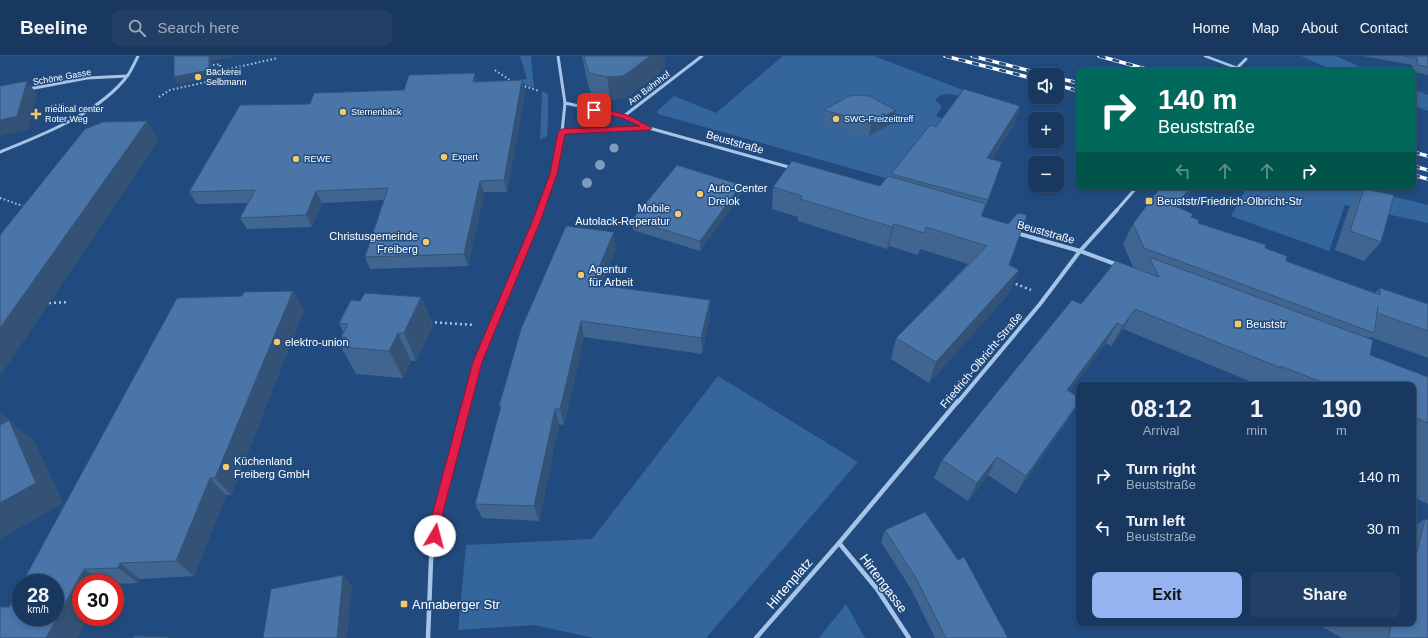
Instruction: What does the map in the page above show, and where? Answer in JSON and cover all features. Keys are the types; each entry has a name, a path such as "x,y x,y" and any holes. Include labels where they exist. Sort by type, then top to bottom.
{"street":[{"path":"0,152 28,141 68,121 106,96 127,76 138,56"},
{"path":"428,638 431,560 438,512 477,362 541,209 554,174 562,132 565,103 558,56"},
{"name":"Am Bahnhof","path":"624,116 702,56"},
{"path":"1236,68 1246,59"},
{"name":"Schöne Gasse","path":"24,90 87,78 127,76"},
{"name":"Beuststraße","path":"565,103 624,116 649,128 794,168"},
{"name":"Beuststraße","path":"562,132 649,128"},
{"name":"Friedrich-Olbricht-Straße","path":"839,543 1046,297 1080,252 1134,190"},
{"name":"Beuststraße","path":"1014,232 1123,267"},
{"name":"Hirtenplatz","path":"756,638 839,543"},
{"name":"Hirtengasse","path":"839,543 863,570 893,610 909,638"}],"lane":[{"path":"1205,56 1236,68"}],"path":[{"path":"220,71 278,58"},
{"path":"159,97 170,90 220,79 220,64 212,65"},
{"path":"495,70 509,81 539,91"},
{"path":"0,198 32,209"},
{"path":"1010,282 1046,297"},
{"path":"49,303 69,302"},
{"path":"430,322 491,327"}],"shaded area":[{"path":"520,56 531,56 534,88 514,80 527,79"},
{"name":"SWG-Freizeittreff","path":"783,56 874,56 976,95 972,100 947,94 939,96 935,100 942,106 936,116 950,121 896,181 658,114 657,111 674,96 716,113"},
{"path":"1301,56 1336,56 1362,68 1328,68"},
{"path":"1416,90 1428,95 1428,111 1416,106"},
{"path":"542,91 548,94 548,121 547,136 540,140"},
{"path":"1245,190 1368,190 1428,205 1428,223 1345,205 1329,251 1231,216"},
{"path":"718,376 858,462 706,638 594,638 534,625 458,630 466,545 592,539"},
{"path":"846,604 865,638 819,638"}],"building":[{"path":"174,56 209,56 209,70 174,77"},
{"path":"584,56 650,56 622,76 607,77 589,73"},
{"path":"1404,56 1428,56 1428,67 1418,65 1417,58"},
{"path":"475,73 473,82 522,80 504,180 480,181 464,254 365,257 388,188 316,191 306,215 240,218 255,190 189,192 240,105 310,104 314,93 404,90 409,75"},
{"path":"27,81 17,116 0,120 0,86"},
{"path":"964,89 1020,106 987,158 1002,162 988,200 891,174 930,125 936,127"},
{"path":"849,96 869,96 896,110 871,123 824,110"},
{"path":"147,121 0,328 0,235 85,129 103,122"},
{"path":"792,161 880,186 888,176 986,204 981,216 1008,224 1018,213 1027,215 1009,265 1019,270 936,362 896,338 987,246 926,227 924,233 894,224 892,227 800,199 802,196 773,187"},
{"path":"677,165 741,185 700,241 632,220"},
{"path":"1159,190 1188,190 1175,206 1193,214 1191,217 1199,220 1198,223 1266,245 1265,248 1287,256 1286,261 1380,295 1380,288 1428,304 1428,331 1377,313 1374,333 1144,248 1133,224"},
{"path":"1364,190 1394,195 1381,242 1350,231"},
{"path":"566,226 614,232 592,284 710,300 701,338 581,321 560,409 555,409 534,506 475,504 501,406 499,406 521,329"},
{"path":"1149,257 1373,340 1370,355 1428,377 1428,423 1416,418 1416,382 1321,382 1281,366 1281,368 1135,309 1123,326 1117,323 1067,390 1076,395 1076,406 1026,476 997,457 977,483 942,460 1072,300 1081,304 1116,261 1159,277"},
{"path":"293,291 215,478 210,478 176,561 120,563 118,568 84,569 81,574 72,574 72,591 64,605 64,574 27,574 177,298 242,296 244,292"},
{"path":"365,293 421,297 404,333 398,333 389,351 341,347 346,337 341,337 348,324 339,323 351,300 360,301"},
{"path":"9,420 36,483 0,503 0,425"},
{"path":"925,512 958,560 964,557 1008,638 946,638 916,578 885,530"},
{"path":"1425,519 1428,520 1428,638 1388,638 1391,627 1389,626 1416,626 1416,556"},
{"path":"343,575 337,638 263,638 271,589"},
{"path":"12,602 12,626 53,626 46,638 0,638 0,607 9,607"},
{"path":"134,636 169,637 133,638"}],"railway":[{"path":"945,56 1028,77"},
{"path":"972,56 1028,70"},
{"path":"1099,56 1142,68"},
{"path":"1064,80 1076,82"},
{"path":"1064,87 1076,90"},
{"path":"1416,153 1428,156"},
{"path":"1416,167 1428,170"},
{"path":"1416,176 1428,179"}],"place":[{"name":"Bäckerei Selbmann","path":"198,77"},
{"name":"Sternenbäck","path":"343,112"},
{"name":"medical center Roter Weg","path":"36,114"},
{"name":"SWG-Freizeittreff","path":"836,119"},
{"name":"Expert","path":"444,157"},
{"name":"REWE","path":"296,159"},
{"name":"Auto-Center Drelok","path":"700,194"},
{"name":"Beuststr/Friedrich-Olbricht-Str","path":"1149,201"},
{"name":"Mobile Autolack-Reperatur","path":"678,214"},
{"name":"Christusgemeinde Freiberg","path":"426,242"},
{"name":"Agentur für Arbeit","path":"581,275"},
{"name":"Beuststr","path":"1238,324"},
{"name":"elektro-union","path":"277,342"},
{"name":"Küchenland Freiberg GmbH","path":"226,467"},
{"name":"Annaberger Str","path":"404,604"}],"route":[{"path":"435,536 438,512 477,362 536,222 554,174 562,132 649,128 624,116 594,110"}]}
